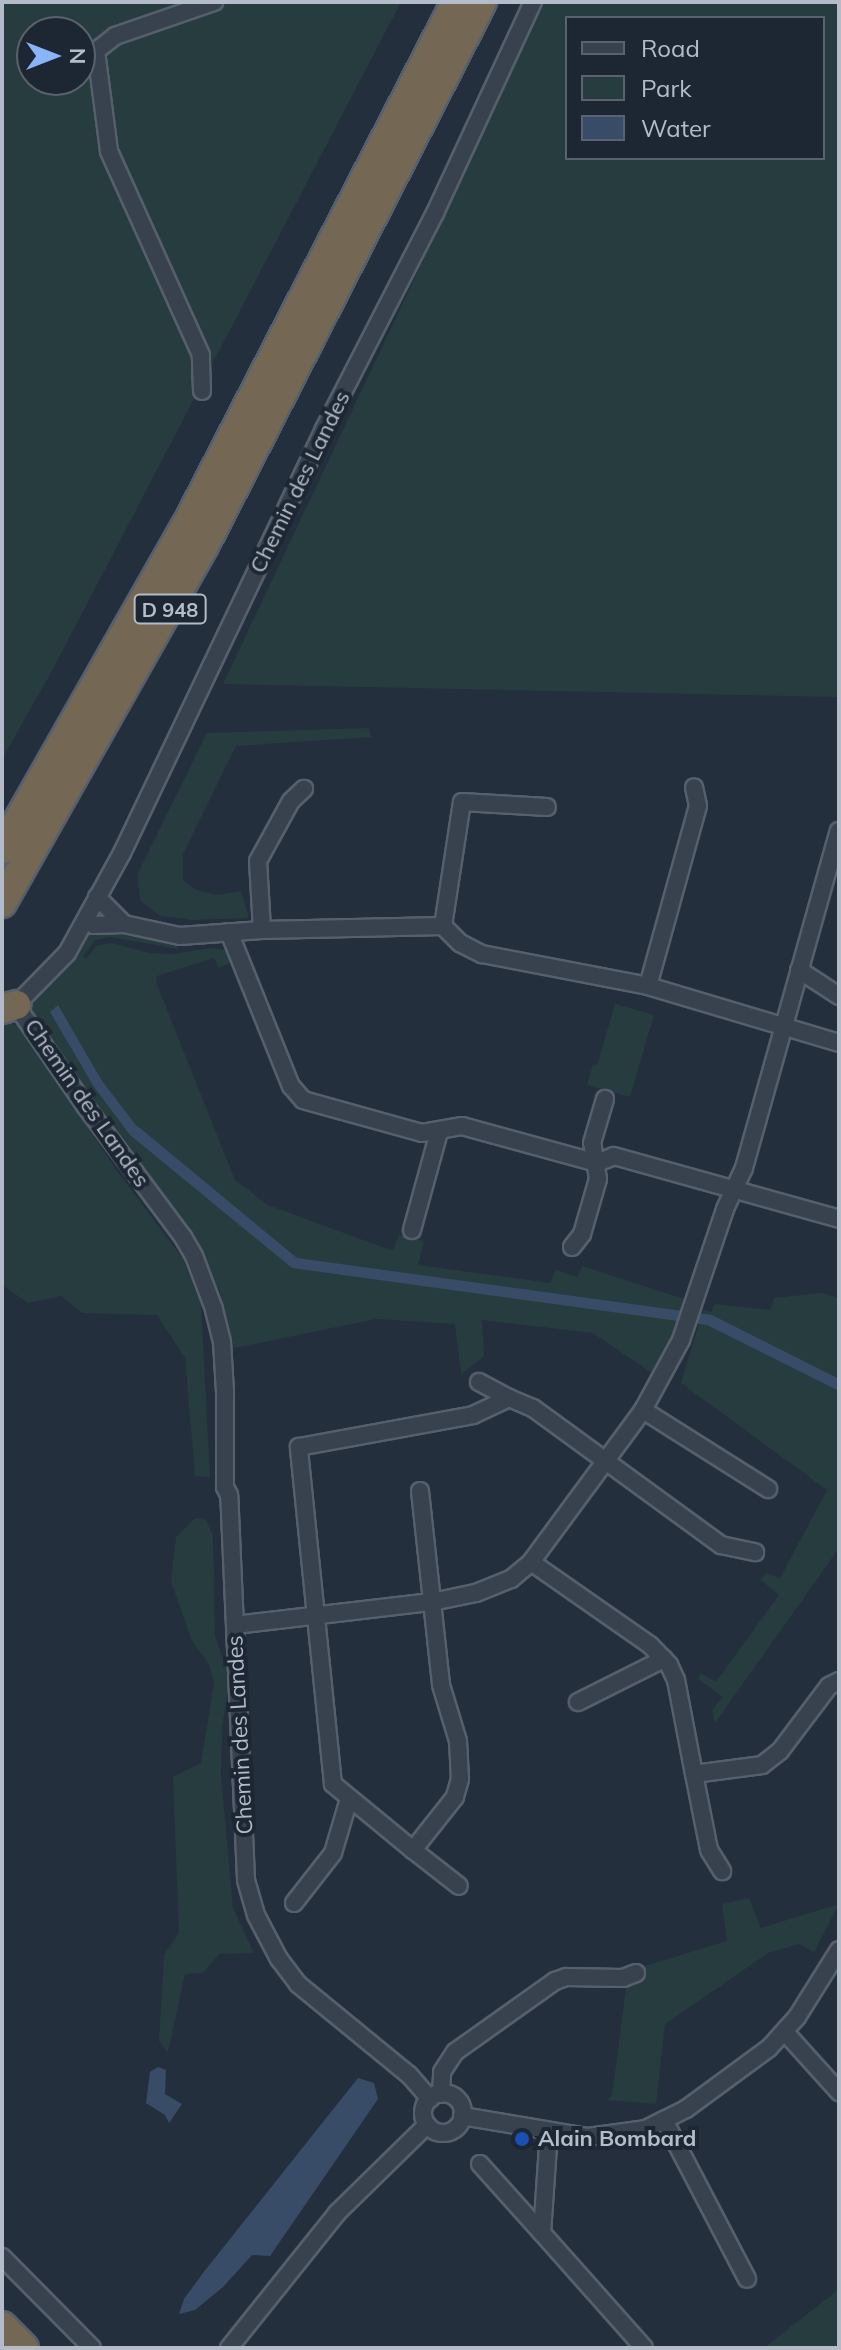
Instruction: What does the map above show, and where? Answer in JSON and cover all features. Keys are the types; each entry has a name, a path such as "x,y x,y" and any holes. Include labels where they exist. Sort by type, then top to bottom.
{"highway":[{"name":"D 948","path":"2,849 187,524 456,2"},
{"name":"D 948","path":"2,903 210,534 482,2"},
{"path":"2,2326 24,2348"}],"street":[{"path":"202,391 201,355 109,151 96,51 115,36 214,2"},
{"name":"Chemin des Landes","path":"436,2096 298,1984 279,1959 256,1915 246,1879 229,1495 225,1487 222,1342 205,1282 183,1237 9,1007 67,953 85,921 192,712 324,429 435,213 533,2"},
{"path":"648,986 698,806 694,787"},
{"path":"262,930 258,861 291,801 304,789"},
{"path":"443,926 462,802 472,800 547,807"},
{"path":"235,1625 432,1602 496,1587 531,1562 643,1410 681,1340 744,1168 839,831"},
{"path":"97,897 124,924"},
{"path":"85,921 94,925 124,924 180,936 262,930 443,926 460,943 482,954 648,986 785,1024 839,1043"},
{"path":"229,932 291,1086 303,1100 422,1133 462,1126 597,1163 614,1156 839,1219"},
{"path":"799,970 839,996"},
{"path":"572,1247 582,1234 598,1179 592,1143 605,1099"},
{"path":"412,1230 439,1132"},
{"path":"479,1382 533,1408 721,1545 755,1552"},
{"path":"459,1886 333,1784 299,1447 473,1415 509,1398"},
{"path":"643,1410 768,1489"},
{"path":"413,1850 455,1797 460,1779 458,1741 441,1685 420,1491"},
{"path":"531,1562 664,1659 676,1680 709,1850 722,1871"},
{"path":"578,1702 664,1659"},
{"path":"694,1774 762,1765 780,1751 829,1686 839,1681"},
{"path":"294,1903 333,1853 349,1799"},
{"path":"462,2116 605,2137 646,2129 748,2065 785,2032 839,1950"},
{"path":"436,2096 457,2100 462,2116 458,2126 449,2132 437,2132 427,2125 423,2114 436,2096 442,2072 455,2052 555,1981 566,1977 623,1978 636,1973"},
{"path":"785,2032 839,2092"},
{"path":"664,2120 747,2279"},
{"path":"229,2348 337,2213 427,2125"},
{"path":"542,2233 549,2131"},
{"path":"480,2164 644,2348"},
{"path":"2,2257 92,2348"}],"green space":[{"path":"2,2 401,2 53,669 2,759"},
{"path":"545,2 839,2 839,697 223,684"},
{"path":"369,728 371,737 236,746 183,854 183,880 196,890 218,895 241,891 249,918 193,920 160,916 140,900 137,875 207,733"},
{"path":"106,929 177,942 178,949 110,937 95,940 83,957 86,959 96,946 111,943 149,953 172,954 211,948 225,950 232,962 219,968 214,958 157,976 156,982 235,1180 268,1205 393,1251 399,1235 424,1241 418,1265 550,1283 556,1270 578,1277 582,1266 684,1299 669,1343 652,1373 593,1333 482,1320 484,1356 461,1374 455,1324 376,1319 234,1348 219,1290 197,1249 32,1013 33,1000 88,935"},
{"path":"615,1004 654,1015 630,1097 587,1085 593,1064 597,1065"},
{"path":"3,1020 21,1027 117,1171 183,1259 201,1305 210,1477 195,1476 185,1358 157,1315 82,1313 61,1296 28,1303 2,1285"},
{"path":"822,1293 839,1298 839,1548 715,1723 712,1710 723,1697 698,1679 700,1673 716,1682 779,1595 761,1580 766,1573 780,1578 827,1490 681,1383 703,1310 712,1312 714,1304 770,1310 774,1298"},
{"path":"195,1518 206,1520 213,1535 215,1636 230,1678 222,1728 221,1776 233,1908 254,1953 219,1954 203,1973 185,1974 168,2052 159,2041 164,1955 179,1933 173,1777 201,1763 214,1683 209,1664 192,1641 171,1581 176,1537"},
{"path":"749,1898 761,1928 839,1904 814,1952 799,1944 768,1953 665,2024 656,2104 607,2100 612,2096 626,1988 645,1966 727,1941 722,1904"},
{"path":"839,2289 839,2348 764,2348"}],"water":[{"path":"58,1005 102,1081 135,1124 297,1258 712,1315 839,1379 839,1391 707,1325 292,1268 130,1135 94,1087 50,1012"},
{"path":"158,2067 166,2070 165,2094 182,2104 169,2123 165,2115 146,2103 150,2072"},
{"path":"358,2078 374,2083 378,2099 270,2256 252,2255 223,2287 195,2310 179,2314 184,2299 203,2273"}],"place":[{"name":"Alain Bombard","path":"522,2139"}]}
